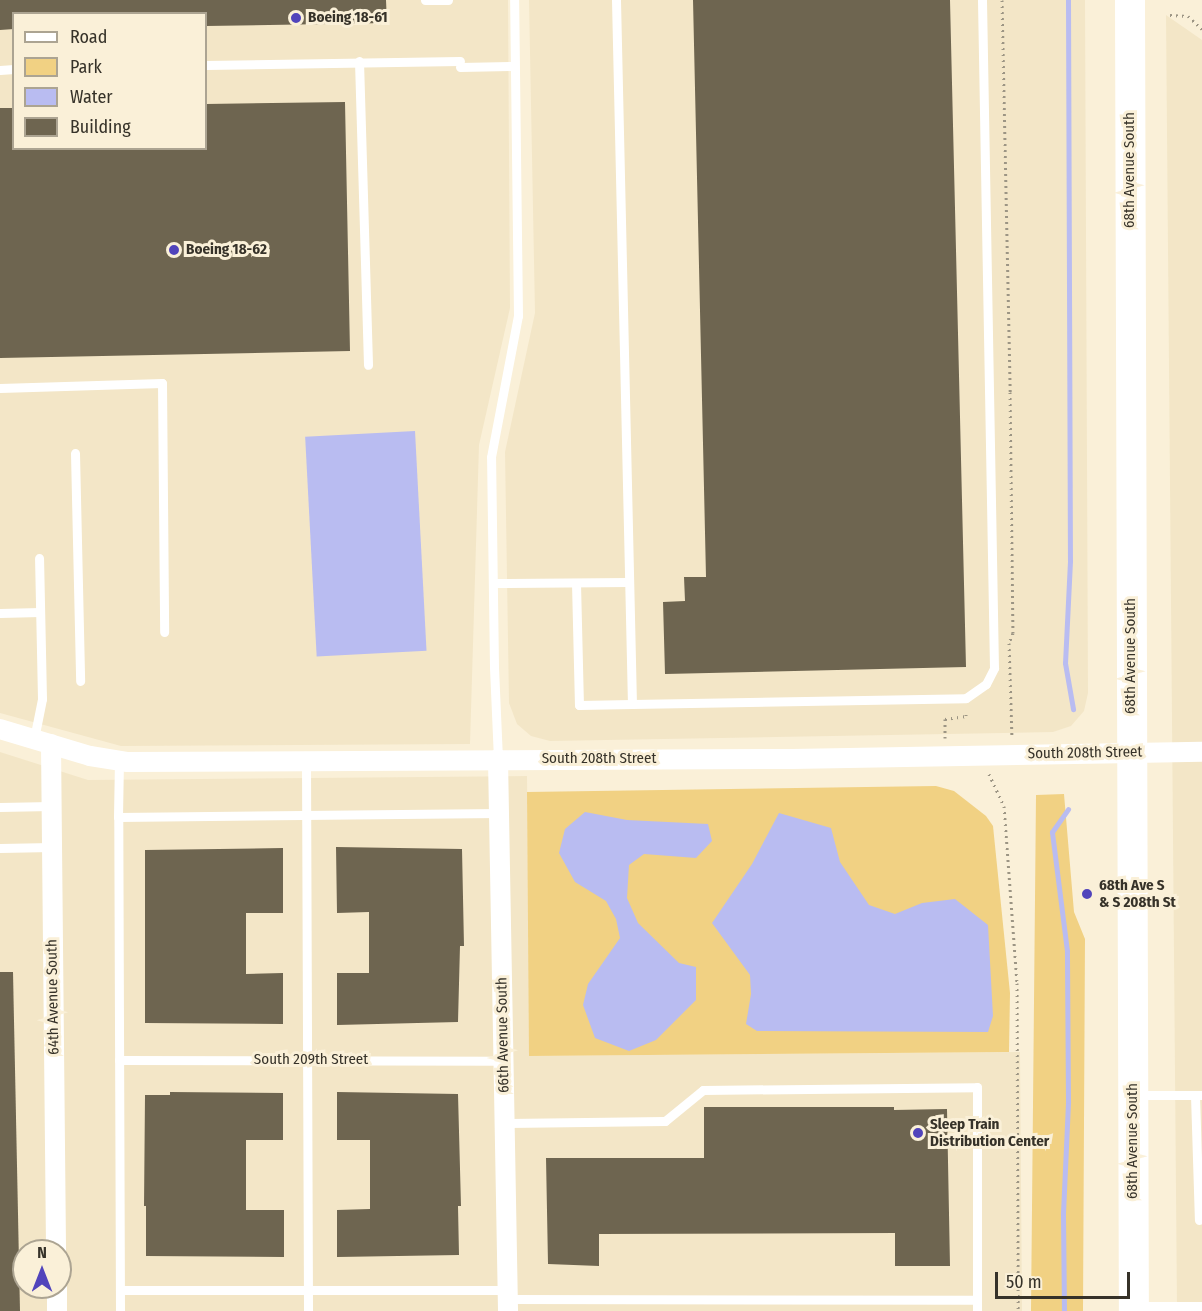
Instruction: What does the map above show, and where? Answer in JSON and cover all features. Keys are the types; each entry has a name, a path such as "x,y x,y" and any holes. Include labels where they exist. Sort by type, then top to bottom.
{"main road":[{"name":"68th Avenue South","path":"1130,0 1134,1309"}],"street":[{"name":"South 208th Street","path":"0,729 118,761 792,759 1202,752"},
{"name":"64th Avenue South","path":"42,741 51,806 56,1239"},
{"name":"66th Avenue South","path":"498,759 508,1300"}],"lane":[{"path":"425,0 448,0"},
{"path":"498,759 491,457 518,316 514,0"},
{"path":"616,0 632,704"},
{"path":"576,583 579,705 966,698 986,684 994,668 982,0"},
{"path":"207,65 359,61 514,66"},
{"path":"359,61 368,365"},
{"path":"0,388 162,383 164,632"},
{"path":"75,453 80,681"},
{"path":"39,558 42,741"},
{"path":"493,583 628,582"},
{"path":"0,614 40,612"},
{"path":"118,761 120,1311"},
{"path":"306,761 308,1311"},
{"path":"0,807 51,806"},
{"path":"118,817 499,813"},
{"path":"0,848 52,847"},
{"name":"South 209th Street","path":"118,1060 504,1061"},
{"path":"505,1123 665,1121 703,1090 977,1087 977,1311"},
{"path":"1132,1095 1199,1095 1199,1220"},
{"path":"120,1290 308,1290 508,1300 977,1300"},
{"path":"1134,1309 1202,1306"}],"path":[{"path":"1002,0 1010,392 1013,633 1009,643 1012,737"},
{"path":"1170,15 1188,16 1202,29"},
{"path":"945,738 945,719 966,716 966,698"},
{"path":"989,776 1004,806 1017,983 1018,1311"}],"shaded area":[{"path":"0,0 508,0 510,308 479,445 470,744 121,746 0,713"},
{"path":"529,0 1085,0 1088,693 1084,711 1071,726 1053,732 550,741 531,736 517,724 509,703 505,452 535,313"},
{"path":"1166,15 1202,40 1202,1311 1177,1311"},
{"path":"0,752 88,780 527,776 530,1056 1020,1052 1022,1311 0,1311"}],"green space":[{"path":"936,786 954,791 986,816 993,826 1010,993 1009,1052 529,1056 527,792"},
{"path":"1064,794 1074,912 1085,939 1083,1311 1031,1311 1036,795"}],"water":[{"path":"415,431 427,651 317,656 305,437"},
{"path":"585,812 627,820 708,824 712,841 696,858 644,854 629,865 627,898 638,923 679,963 696,967 696,1000 656,1040 629,1051 595,1038 583,1005 588,984 620,938 616,919 606,901 575,882 559,853 565,829"},
{"path":"779,813 831,828 840,862 869,905 895,914 922,903 955,899 988,925 993,1016 988,1032 757,1031 746,1024 751,994 750,975 712,923 752,864"}],"building":[{"name":"Boeing 18-61","path":"0,0 386,0 387,23 207,26 207,12 12,12 12,29 0,30"},
{"path":"693,0 950,0 966,667 665,674 663,602 685,601 684,577 706,577"},
{"name":"Boeing 18-62","path":"345,102 350,351 0,358 0,108 12,108 12,150 207,150 207,104"},
{"path":"336,847 462,849 464,946 460,946 458,1022 337,1025 337,973 369,973 369,912 337,913"},
{"path":"283,848 283,913 246,913 246,974 283,973 283,1024 145,1023 145,850"},
{"path":"0,972 13,972 19,1239 12,1239 12,1299 20,1299 20,1311 0,1311"},
{"path":"170,1092 283,1093 283,1140 246,1140 246,1210 284,1210 284,1257 146,1256 145,1095 170,1095"},
{"path":"337,1092 458,1094 461,1206 458,1206 459,1255 337,1257 337,1210 370,1209 370,1140 337,1140"},
{"path":"704,1107 947,1109 950,1266 895,1266 895,1233 599,1234 599,1266 548,1264 546,1158 704,1158"}],"waterway":[{"path":"1068,0 1070,561 1065,663 1073,709"},
{"path":"1064,1311 1063,1213 1068,1101 1067,951 1052,832 1068,809"}],"place":[{"name":"Boeing 18-61","path":"296,18"},
{"name":"Boeing 18-62","path":"174,250"},
{"name":"68th Ave S & S 208th St","path":"1087,894"},
{"name":"Sleep Train Distribution Center","path":"918,1133"}]}
